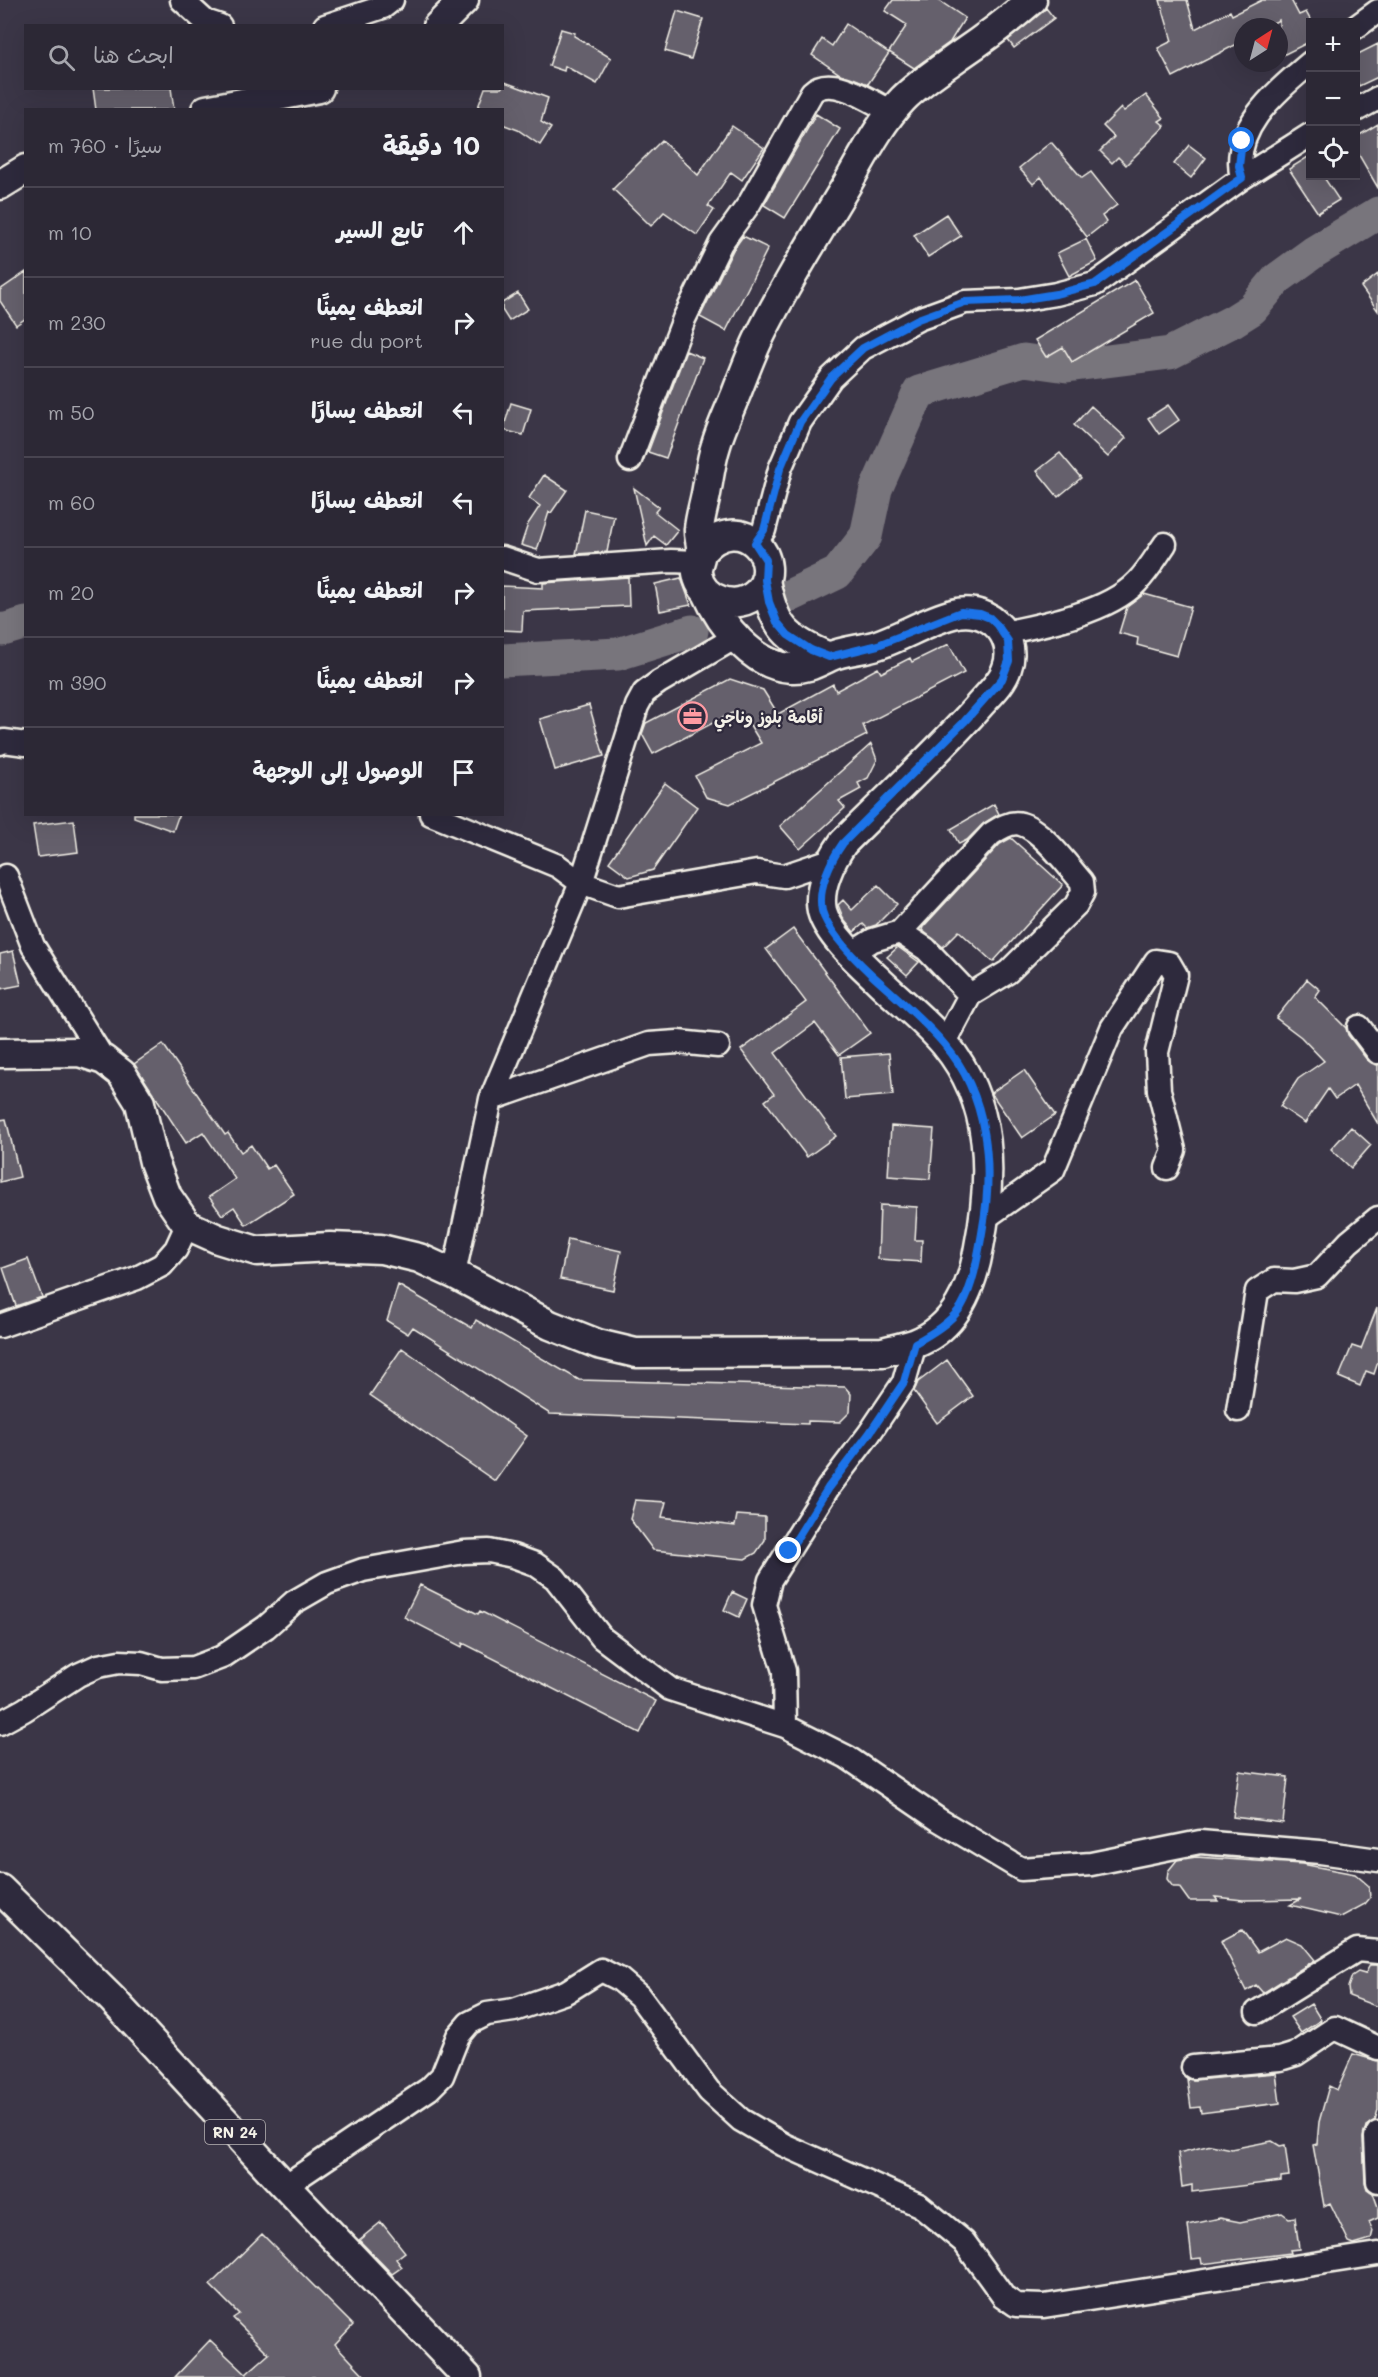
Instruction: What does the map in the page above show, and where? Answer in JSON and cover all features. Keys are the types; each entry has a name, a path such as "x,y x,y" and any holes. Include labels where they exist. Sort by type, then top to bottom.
{"main road":[{"path":"440,24 464,0"},
{"path":"0,1053 79,1052 104,1060 122,1074 140,1103 154,1162 167,1196 187,1225 218,1239 257,1251 330,1247 381,1249 419,1258 550,1325 598,1344 636,1353 883,1352 915,1343 940,1328 960,1307 976,1267 985,1218 988,1157 981,1112 969,1080 944,1044 833,932 822,910 823,889 831,860 843,843 964,722 1002,679 1009,661 1008,641 990,618 980,614 961,612 878,645 829,657 821,663 804,668 775,665 756,654 736,637 715,611 700,584 698,531 716,444 758,340 820,230 892,112 920,84 1002,26 1032,0"},
{"path":"216,108 309,90"},
{"path":"0,184 24,171"},
{"path":"705,499 717,520 725,528 746,539 766,560 765,580 769,602 777,622 788,635 811,650 829,657"},
{"path":"700,557 711,541 722,535 746,539"},
{"path":"707,593 719,601 732,603 746,600 758,592 765,580"},
{"name":"RN 24","path":"0,1889 112,1999 285,2186 467,2377"}],"street":[{"path":"183,0 205,21 214,24"},
{"path":"331,24 382,7 392,0"},
{"path":"1360,24 1378,11"},
{"path":"1242,178 1239,154 1246,130 1283,86 1306,67"},
{"path":"630,460 684,319 721,243 749,204 812,92 820,86 834,85 892,112"},
{"path":"1360,108 1378,99"},
{"path":"746,539 764,530 780,469 800,422 831,378 863,348 918,319 965,302 1019,300 1095,284 1242,178 1306,138"},
{"path":"1003,633 1053,623 1121,596 1138,582 1164,544"},
{"path":"504,559 537,570 700,557"},
{"path":"454,1274 491,1099 581,883 637,706 644,693 736,637"},
{"path":"0,743 4,741 24,744"},
{"path":"436,816 558,866 581,883 618,896 756,872 784,876 831,860"},
{"path":"852,953 873,940 900,932 991,834 1005,825 1020,823 1034,830 1082,882 1083,892 1076,905 1008,972 970,995 944,1044"},
{"path":"6,876 33,946 104,1060"},
{"path":"900,932 926,949 970,995"},
{"path":"985,1218 1053,1170 1112,1028 1156,961 1169,963 1176,975 1157,1052 1158,1090 1173,1150 1167,1168"},
{"path":"1359,1027 1378,1052"},
{"path":"491,1099 649,1044 678,1042 718,1046"},
{"path":"1238,1410 1257,1291 1274,1280 1294,1281 1317,1276 1349,1242 1378,1218"},
{"path":"0,1326 137,1278 162,1265 176,1249 187,1225"},
{"path":"785,1726 784,1671 764,1605 770,1580 828,1488 869,1434 904,1382 915,1343"},
{"path":"0,1723 78,1675 98,1666 119,1662 141,1663 162,1669 193,1668 222,1657 266,1627 294,1602 327,1583 363,1570 464,1552 489,1551 536,1564 555,1578 602,1638 670,1689 785,1726 847,1757 939,1821 1021,1869 1091,1864 1200,1842 1320,1852 1378,1860"},
{"path":"1257,2012 1357,1950 1377,1950"},
{"path":"285,2186 429,2089 442,2076 458,2036 469,2023 487,2014 514,2010 566,1992 601,1970 619,1979 639,1996 709,2091 741,2120 784,2145 919,2205 964,2242 1003,2296 1016,2305 1044,2306 1378,2254"},
{"path":"1193,2067 1280,2059 1296,2054 1335,2028 1378,2048"},
{"path":"1378,2133 1376,2137 1378,2181"}],"building":[{"path":"893,0 938,0 965,18 950,42 914,68 889,52 907,25 885,11"},
{"path":"1160,0 1187,0 1195,29 1230,11 1232,15 1262,0 1291,0 1299,15 1306,12 1309,18 1306,18 1306,44 1288,52 1288,18 1234,18 1234,46 1173,77 1158,48 1172,41"},
{"path":"1046,8 1054,18 1014,48 1008,40"},
{"path":"677,11 703,19 691,59 665,51"},
{"path":"846,24 889,53 868,84 840,74 812,55 822,39 832,46"},
{"path":"561,29 575,33 574,36 611,58 597,84 565,66 564,71 549,66"},
{"path":"1378,44 1378,77 1360,86 1360,72 1360,53"},
{"path":"504,82 548,98 541,122 551,128 540,145 518,130 504,125 504,108 478,108 484,90 504,90"},
{"path":"93,90 171,90 174,108 96,108"},
{"path":"1146,95 1164,118 1159,121 1165,126 1126,165 1118,157 1112,163 1100,151 1114,137 1103,126 1121,108 1124,111"},
{"path":"816,114 840,129 785,218 764,205"},
{"path":"1378,124 1378,188 1360,157 1360,135"},
{"path":"732,126 764,148 742,180 731,172 708,206 714,210 697,235 664,212 651,226 613,189 662,140 698,175"},
{"path":"1051,142 1082,178 1091,172 1117,205 1102,216 1106,222 1087,237 1041,177 1033,184 1019,168"},
{"path":"1189,145 1206,158 1191,178 1174,164"},
{"path":"1306,158 1306,180 1326,180 1339,200 1318,213 1289,169"},
{"path":"946,214 961,236 928,257 914,235"},
{"path":"743,236 768,248 726,331 700,317 733,250"},
{"path":"1086,239 1097,261 1069,276 1057,253"},
{"path":"24,273 24,319 16,325 0,301 0,290"},
{"path":"1378,274 1378,311 1361,287"},
{"path":"1135,280 1154,313 1072,362 1063,347 1046,357 1035,340"},
{"path":"518,293 528,309 509,321 504,313 504,302"},
{"path":"686,351 703,358 666,458 648,452"},
{"path":"511,403 531,409 523,435 504,430"},
{"path":"1168,405 1179,420 1159,434 1148,418"},
{"path":"1091,406 1126,438 1108,457 1074,425"},
{"path":"1060,453 1081,478 1058,497 1037,471"},
{"path":"544,475 567,490 551,513 549,512 537,550 521,545 528,524 540,506 529,498"},
{"path":"634,488 659,507 655,512 678,530 666,545 654,536 647,546"},
{"path":"585,510 614,516 607,552 576,554"},
{"path":"628,577 629,606 523,611 522,631 504,630 504,586 543,588 543,583"},
{"path":"681,578 691,605 660,611 655,584"},
{"path":"1144,594 1191,607 1177,656 1137,645 1138,638 1119,633 1127,607"},
{"path":"949,644 964,673 863,725 867,735 730,804 706,797 695,776 761,743 745,717 732,713 653,754 642,734 646,723 730,679 763,690 778,714 833,684 836,691 878,668 881,673 910,658 912,662"},
{"path":"589,705 604,756 555,770 540,719"},
{"path":"871,744 877,760 868,778 858,783 861,789 839,801 845,808 800,849 780,826"},
{"path":"665,783 697,807 653,870 629,877 609,862"},
{"path":"994,804 999,814 959,844 951,829"},
{"path":"134,816 178,816 173,831"},
{"path":"74,820 78,852 38,857 33,825"},
{"path":"1011,838 1063,885 993,962 959,931 943,947 922,930 923,927 1000,844"},
{"path":"878,885 897,904 876,925 867,928 863,924 854,932 844,920 838,905 843,900 852,910"},
{"path":"793,929 870,1033 839,1055 815,1023 775,1053 836,1136 807,1157 765,1101 774,1094 741,1050 806,1002 766,949"},
{"path":"898,947 919,962 907,975 887,957"},
{"path":"13,951 21,985 0,989 0,954"},
{"path":"1307,979 1320,990 1315,997 1346,1028 1348,1035 1367,1060 1378,1065 1378,1124 1355,1085 1335,1099 1328,1089 1305,1123 1280,1106 1298,1079 1324,1061 1301,1037 1276,1018"},
{"path":"163,1044 225,1135 228,1133 241,1152 251,1145 267,1169 274,1165 294,1194 246,1225 234,1207 222,1215 209,1197 235,1179 203,1132 186,1143 134,1064"},
{"path":"889,1053 893,1095 845,1099 841,1057"},
{"path":"1024,1070 1055,1115 1022,1138 991,1093"},
{"path":"6,1119 20,1177 0,1182 0,1120"},
{"path":"891,1126 934,1129 930,1179 888,1176"},
{"path":"1351,1127 1371,1145 1351,1168 1331,1149"},
{"path":"880,1205 917,1207 915,1240 922,1240 921,1262 878,1259"},
{"path":"568,1239 621,1251 613,1290 560,1279"},
{"path":"28,1259 42,1297 16,1306 3,1268"},
{"path":"398,1285 472,1328 476,1320 579,1380 845,1387 851,1394 850,1412 840,1422 808,1421 808,1424 550,1414 413,1327 408,1334 387,1321"},
{"path":"1377,1308 1378,1362 1374,1374 1366,1371 1360,1386 1339,1377 1352,1346 1361,1349"},
{"path":"402,1348 527,1436 495,1481 370,1395"},
{"path":"947,1360 973,1396 937,1423 914,1391 918,1382"},
{"path":"635,1500 666,1502 662,1517 735,1526 737,1515 765,1517 765,1540 756,1553 745,1559 653,1550 630,1519"},
{"path":"420,1585 478,1614 480,1611 656,1701 640,1733 463,1643 462,1647 404,1617"},
{"path":"732,1592 747,1599 739,1617 724,1610"},
{"path":"1239,1771 1288,1777 1283,1823 1233,1817"},
{"path":"1196,1857 1302,1864 1355,1874 1369,1886 1370,1898 1365,1904 1341,1917 1290,1905 1301,1899 1243,1900 1215,1897 1218,1901 1189,1901 1179,1887 1173,1887 1167,1879 1168,1871 1177,1860"},
{"path":"1242,1930 1258,1952 1286,1937 1302,1944 1315,1960 1263,1993 1256,1985 1246,1991 1221,1941"},
{"path":"1370,1965 1378,1965 1378,2007 1349,1996 1348,1987 1352,1976 1358,1972 1365,1974"},
{"path":"1311,2004 1321,2020 1301,2033 1290,2017"},
{"path":"1353,2054 1378,2061 1378,2110 1375,2120 1366,2126 1363,2138 1365,2182 1367,2189 1373,2193 1378,2207 1378,2218 1369,2222 1373,2231 1371,2239 1354,2244 1349,2242 1330,2203 1324,2206 1313,2145 1317,2144 1319,2122 1329,2086 1337,2090"},
{"path":"1276,2073 1280,2103 1201,2113 1200,2107 1191,2108 1187,2079"},
{"path":"1272,2141 1280,2146 1285,2145 1289,2176 1281,2177 1281,2181 1192,2192 1192,2185 1182,2187 1178,2153 1211,2145 1231,2149"},
{"path":"1282,2213 1289,2218 1295,2217 1299,2249 1290,2250 1291,2253 1202,2264 1201,2258 1192,2259 1188,2225 1220,2218 1240,2222"},
{"path":"381,2222 405,2252 396,2259 402,2267 392,2274 359,2240"},
{"path":"262,2234 353,2325 335,2344 366,2377 175,2377 210,2340 246,2374 269,2354 233,2318 239,2314 210,2285"}],"waterway":[{"path":"791,595 837,573 866,536 876,489 919,392 1024,360 1067,366 1170,353 1252,309 1277,279 1314,252 1378,213"},
{"path":"0,629 24,624"},
{"path":"504,660 618,654 692,631"}],"place":[{"name":"أقامة بلوز وناجي","path":"693,716"}],"route":[{"path":"789,1551 828,1488 869,1434 904,1382 915,1343 940,1328 960,1307 976,1267 985,1218 988,1157 981,1112 969,1080 944,1044 864,966 833,932 822,910 823,889 831,860 843,843 964,722 1002,679 1007,671 1009,651 1008,641 997,625 990,618 971,612 951,614 878,645 829,657 811,650 788,635 777,622 769,602 765,580 766,560 755,543 764,530 780,469 800,422 831,378 863,348 918,319 965,302 1019,300 1095,284 1242,178 1239,154 1242,141"}]}
